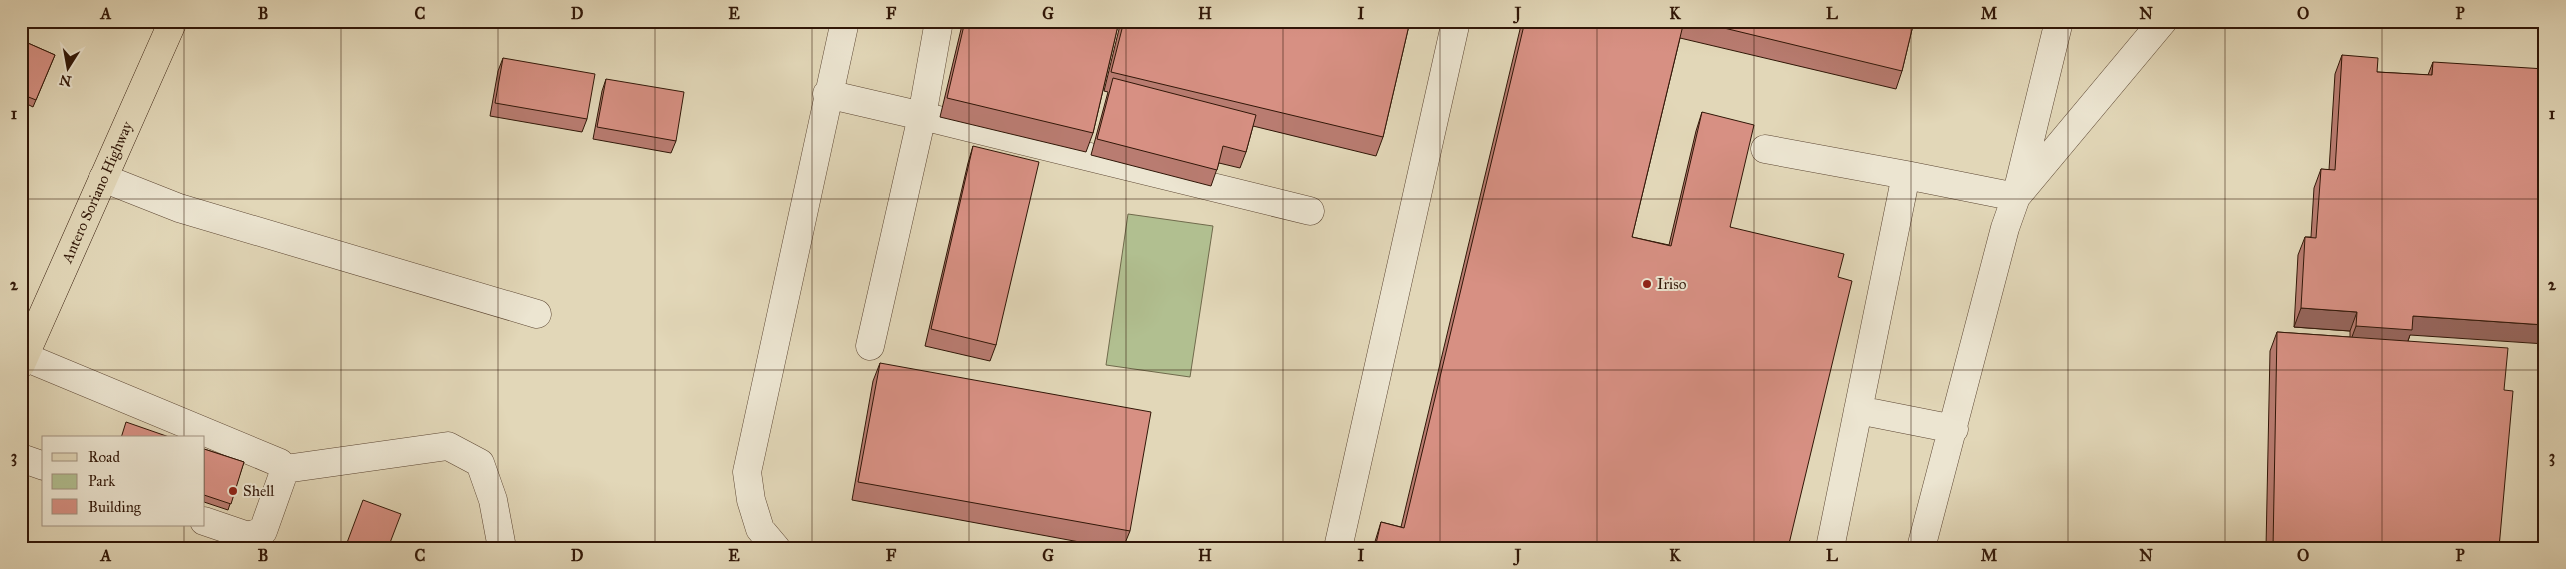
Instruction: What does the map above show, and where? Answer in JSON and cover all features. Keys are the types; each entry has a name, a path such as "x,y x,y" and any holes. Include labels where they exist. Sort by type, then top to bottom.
{"main road":[{"name":"Antero Soriano Highway","path":"23,360 173,21"}],"street":[{"path":"776,548 760,529 751,500 747,472 827,94 845,21"},
{"path":"870,346 922,116 940,21"},
{"path":"1338,548 1456,21"},
{"path":"1921,548 1954,429 2005,228 2016,198 2059,21"},
{"path":"2016,198 2163,21"},
{"path":"827,94 1310,211"},
{"path":"1765,149 2016,198"},
{"path":"1830,548 1906,176"},
{"path":"104,178 179,208 537,314"},
{"path":"23,360 280,463 286,468 448,446 480,463 493,500 502,548"},
{"path":"1858,410 1954,429"},
{"path":"21,458 42,465"},
{"path":"205,521 248,536 263,531 286,468"}],"green space":[{"path":"1128,214 1213,226 1190,377 1106,365"}],"building":[{"path":"965,21 1119,21 1093,133 947,98"},
{"path":"1124,21 1410,21 1383,137 1111,72"},
{"name":"Iriso","path":"1525,21 1684,21 1632,237 1671,246 1702,112 1754,125 1730,227 1844,254 1838,277 1852,281 1788,548 1375,548 1381,522 1404,528"},
{"path":"1695,21 1914,21 1902,71"},
{"path":"21,40 55,55 36,100 21,94"},
{"path":"2342,55 2378,58 2377,72 2432,75 2433,62 2545,69 2545,325 2413,316 2412,330 2356,326 2357,312 2301,308 2305,237 2316,238 2321,169 2335,170"},
{"path":"503,58 595,74 587,119 495,103"},
{"path":"1113,78 1256,115 1246,152 1223,146 1217,170 1097,139"},
{"path":"606,79 684,92 676,141 597,127"},
{"path":"973,146 1039,162 996,345 931,329"},
{"path":"2277,332 2508,348 2504,390 2513,391 2499,548 2273,548"},
{"path":"880,363 1151,412 1130,531 858,482"},
{"path":"126,422 166,436 122,436"},
{"path":"205,449 244,462 231,504 205,495"},
{"path":"363,500 401,514 388,548 345,548"}],"place":[{"name":"Iriso","path":"1647,284"},
{"name":"Shell","path":"233,491"}]}
